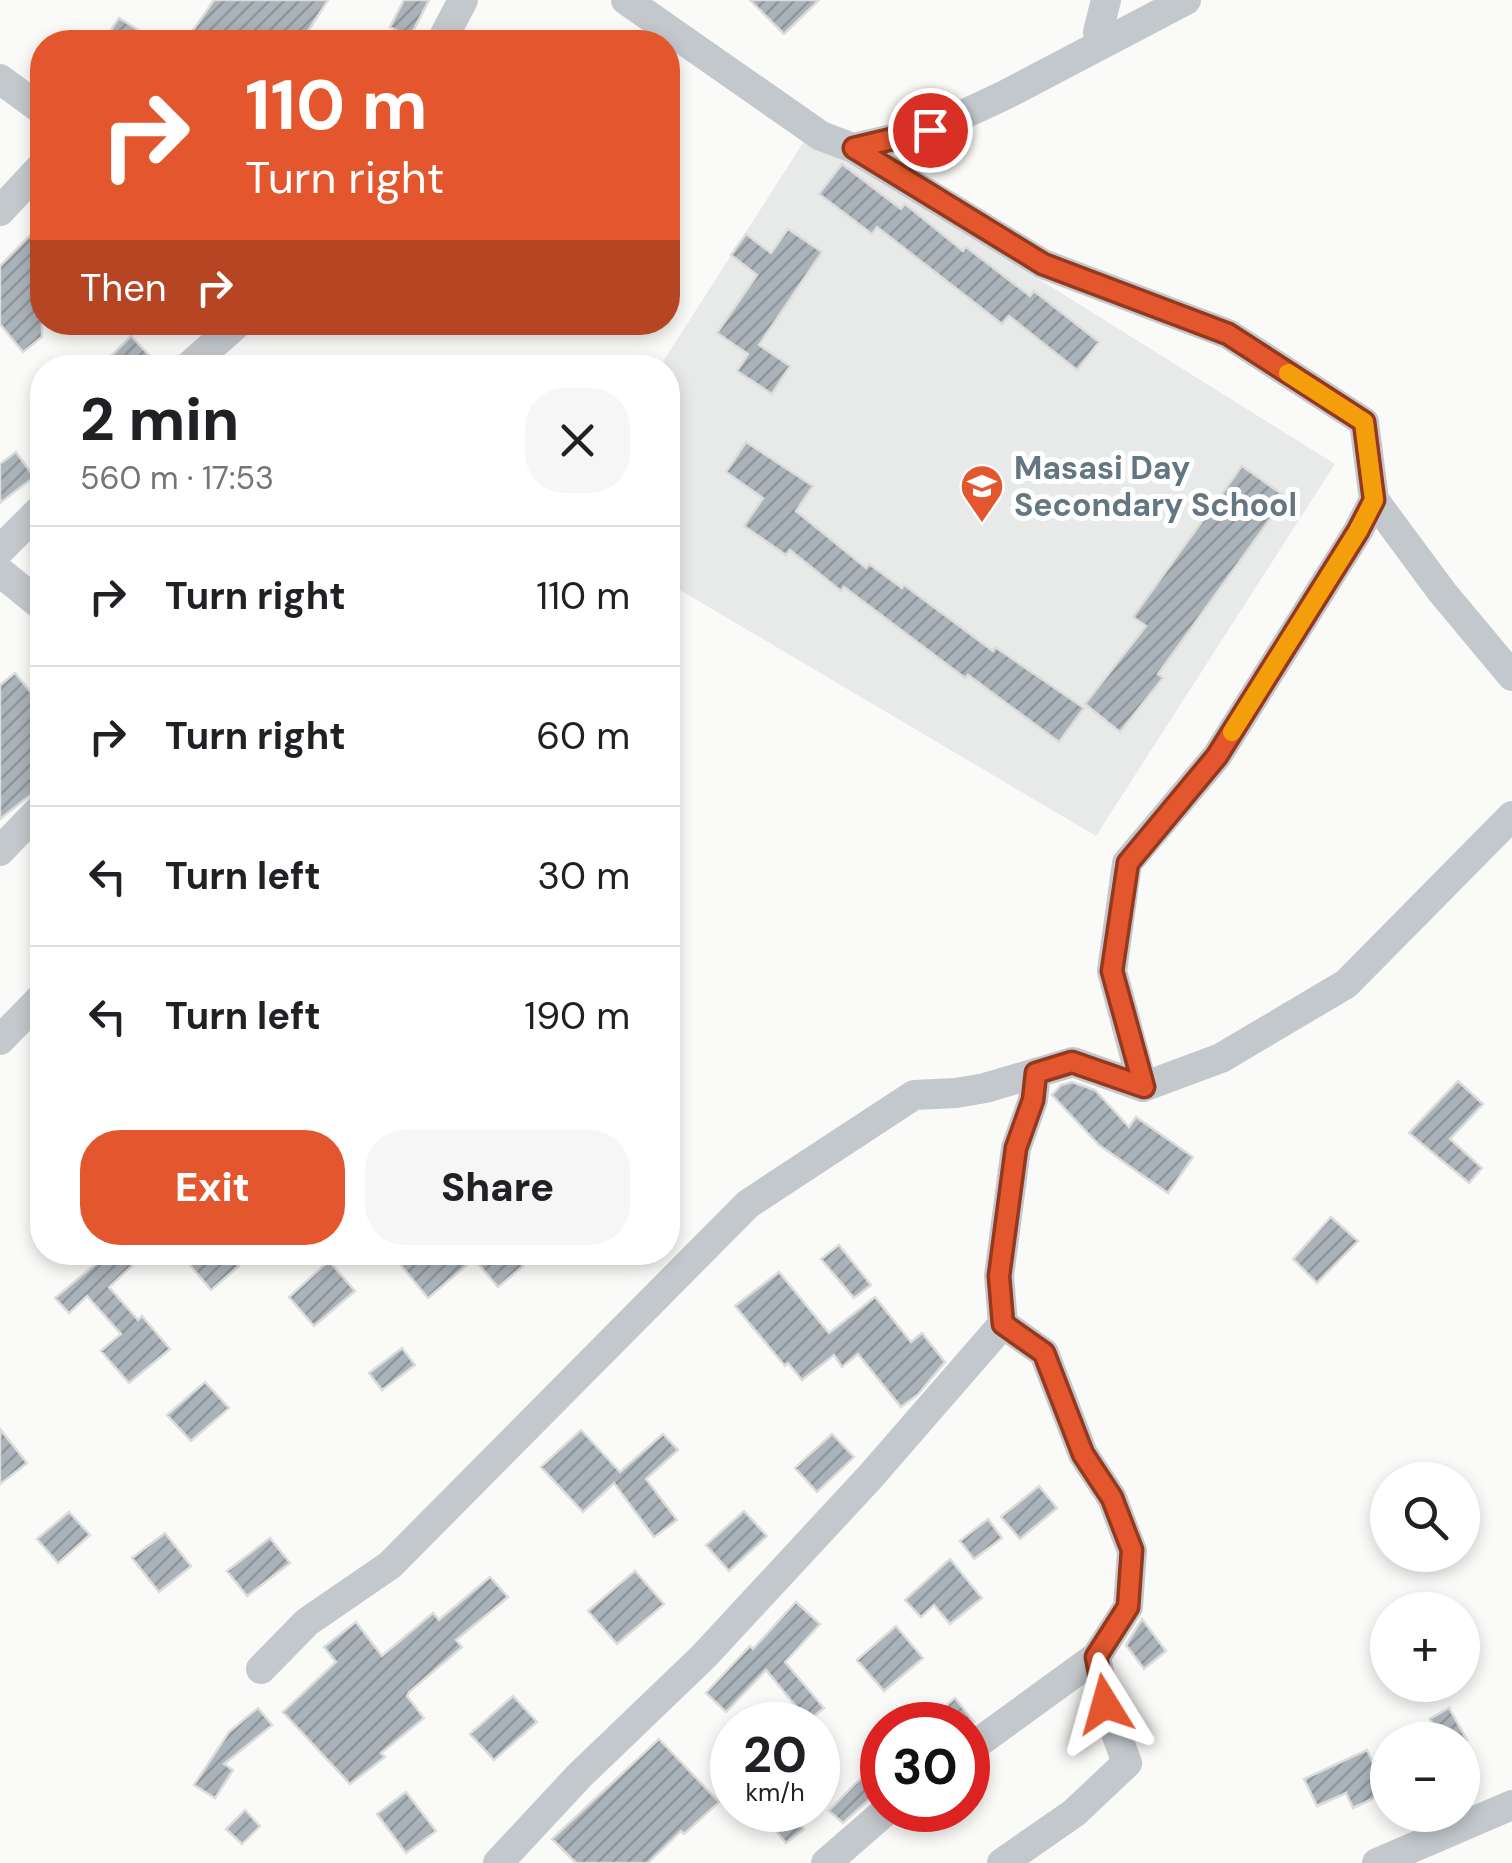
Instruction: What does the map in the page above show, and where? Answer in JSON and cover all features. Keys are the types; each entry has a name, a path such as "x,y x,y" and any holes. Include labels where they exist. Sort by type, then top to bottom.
{"street":[{"path":"448,30 463,0"},
{"path":"626,0 669,30"},
{"path":"1100,45 1098,32 1106,0"},
{"path":"854,148 930,130 1186,0"},
{"path":"680,38 821,136 854,148 1043,264 1228,334 1364,422 1374,500 1442,592 1512,676"},
{"path":"0,79 30,101"},
{"path":"0,211 30,179"},
{"path":"202,355 224,335"},
{"path":"1144,1087 1112,971 1128,863 1217,756 1374,500"},
{"path":"0,550 30,520"},
{"path":"0,572 30,596"},
{"path":"261,1670 308,1622 390,1565 748,1204 914,1095 956,1093 1072,1062 1144,1087 1221,1058 1346,984 1512,816"},
{"path":"0,851 30,820"},
{"path":"0,1040 30,1009"},
{"path":"498,1863 579,1776 704,1656 870,1477 1003,1324 999,1276 1016,1148 1033,1100 1036,1073"},
{"path":"990,1734 1096,1657 1128,1607 1132,1550 1112,1498 1083,1454 1044,1353 1003,1324"},
{"path":"1002,1863 1074,1813 1127,1763 1105,1704 1096,1657"},
{"path":"1377,1863 1512,1806"},
{"path":"826,1863 862,1832"}],"shaded area":[{"name":"Masasi Day Secondary School","path":"808,135 1335,464 1096,836 680,590 680,355 667,355"}],"building":[{"path":"214,0 328,0 309,30 193,30"},
{"path":"404,0 429,0 414,30 390,27"},
{"path":"750,0 819,0 784,34"},
{"path":"119,18 138,30 111,30"},
{"path":"842,164 901,209 905,204 963,251 966,247 1030,296 1034,291 1099,342 1077,370 1009,316 1002,324 877,227 872,234 819,194"},
{"path":"788,229 822,252 759,345 790,366 772,394 737,371 748,354 717,333 757,275 731,255 746,234 771,253"},
{"path":"30,235 30,335 42,337 23,352 0,324 0,266"},
{"path":"131,336 149,355 112,355"},
{"path":"746,442 813,486 796,511 866,568 869,564 902,588 904,585 993,651 995,647 1084,708 1059,742 968,675 965,678 844,587 841,591 790,550 786,555 744,526 763,498 726,472"},
{"path":"16,452 30,471 30,480 0,503 0,464"},
{"path":"1242,466 1286,497 1158,674 1163,678 1120,732 1085,704 1146,626 1133,617"},
{"path":"15,673 30,691 30,795 0,819 0,685"},
{"path":"1458,1081 1483,1104 1450,1139 1482,1168 1469,1183 1409,1133"},
{"path":"1072,1082 1095,1090 1129,1127 1136,1117 1193,1157 1168,1193 1099,1145 1052,1095 1061,1085"},
{"path":"1331,1217 1358,1241 1317,1283 1293,1259"},
{"path":"839,1245 871,1285 854,1298 821,1259"},
{"path":"94,1265 133,1265 109,1287 138,1320 142,1316 170,1349 129,1383 101,1351 121,1334 87,1296 69,1313 55,1298"},
{"path":"190,1265 238,1265 239,1266 211,1290"},
{"path":"325,1265 332,1265 355,1291 314,1326 289,1297"},
{"path":"401,1265 467,1265 428,1298"},
{"path":"479,1265 522,1265 523,1266 498,1287"},
{"path":"779,1272 829,1333 875,1297 911,1342 922,1333 945,1362 918,1394 901,1407 858,1354 842,1367 834,1355 802,1380 788,1363 785,1366 735,1306"},
{"path":"402,1348 415,1365 382,1390 369,1373"},
{"path":"205,1382 229,1408 191,1441 167,1415"},
{"path":"0,1429 27,1463 0,1484"},
{"path":"581,1430 620,1472 663,1434 678,1450 646,1479 677,1520 654,1537 614,1483 583,1512 541,1467"},
{"path":"832,1434 854,1457 817,1492 795,1468"},
{"path":"1039,1486 1057,1508 1020,1539 1001,1517"},
{"path":"744,1511 767,1536 729,1571 706,1545"},
{"path":"69,1512 90,1535 58,1563 37,1539"},
{"path":"988,1519 1002,1538 974,1559 960,1541"},
{"path":"165,1533 191,1566 159,1592 132,1558"},
{"path":"270,1538 290,1563 247,1596 227,1571"},
{"path":"950,1559 982,1598 950,1624 934,1605 921,1617 905,1600"},
{"path":"635,1571 664,1604 617,1644 588,1611"},
{"path":"490,1577 508,1597 456,1640 462,1647 409,1692 407,1696 424,1718 381,1753 385,1757 350,1784 283,1712 336,1662 324,1647 356,1622 382,1656 433,1613 439,1620"},
{"path":"796,1602 820,1624 785,1662 819,1702 792,1702 766,1670 736,1702 715,1702 706,1693 750,1646 753,1649"},
{"path":"1142,1619 1166,1651 1144,1669 1126,1645"},
{"path":"896,1626 923,1658 884,1691 857,1660"},
{"path":"513,1696 537,1722 494,1760 470,1734"},
{"path":"258,1708 272,1725 224,1764 233,1770 215,1798 194,1785 229,1732"},
{"path":"1449,1708 1457,1722 1432,1722 1430,1719"},
{"path":"659,1739 710,1793 710,1810 648,1863 576,1863 552,1839"},
{"path":"1367,1750 1370,1756 1370,1800 1353,1808 1346,1793 1317,1806 1304,1779"},
{"path":"860,1779 860,1808 843,1823 840,1800"},
{"path":"406,1792 436,1831 406,1853 377,1814"},
{"path":"245,1810 260,1826 242,1844 226,1829"},
{"path":"777,1832 800,1832 786,1843"}],"slow traffic":[{"path":"1232,732 1374,500 1364,422 1288,373"}],"place":[{"name":"Masasi Day Secondary School","path":"982,524"}],"route":[{"path":"930,130 854,148 1043,264 1228,334 1364,422 1374,500 1217,756 1128,863 1112,971 1144,1087 1072,1062 1036,1073 1033,1100 1016,1148 999,1276 1003,1324 1044,1353 1083,1454 1112,1498 1132,1550 1128,1607 1096,1657 1105,1704"}]}
